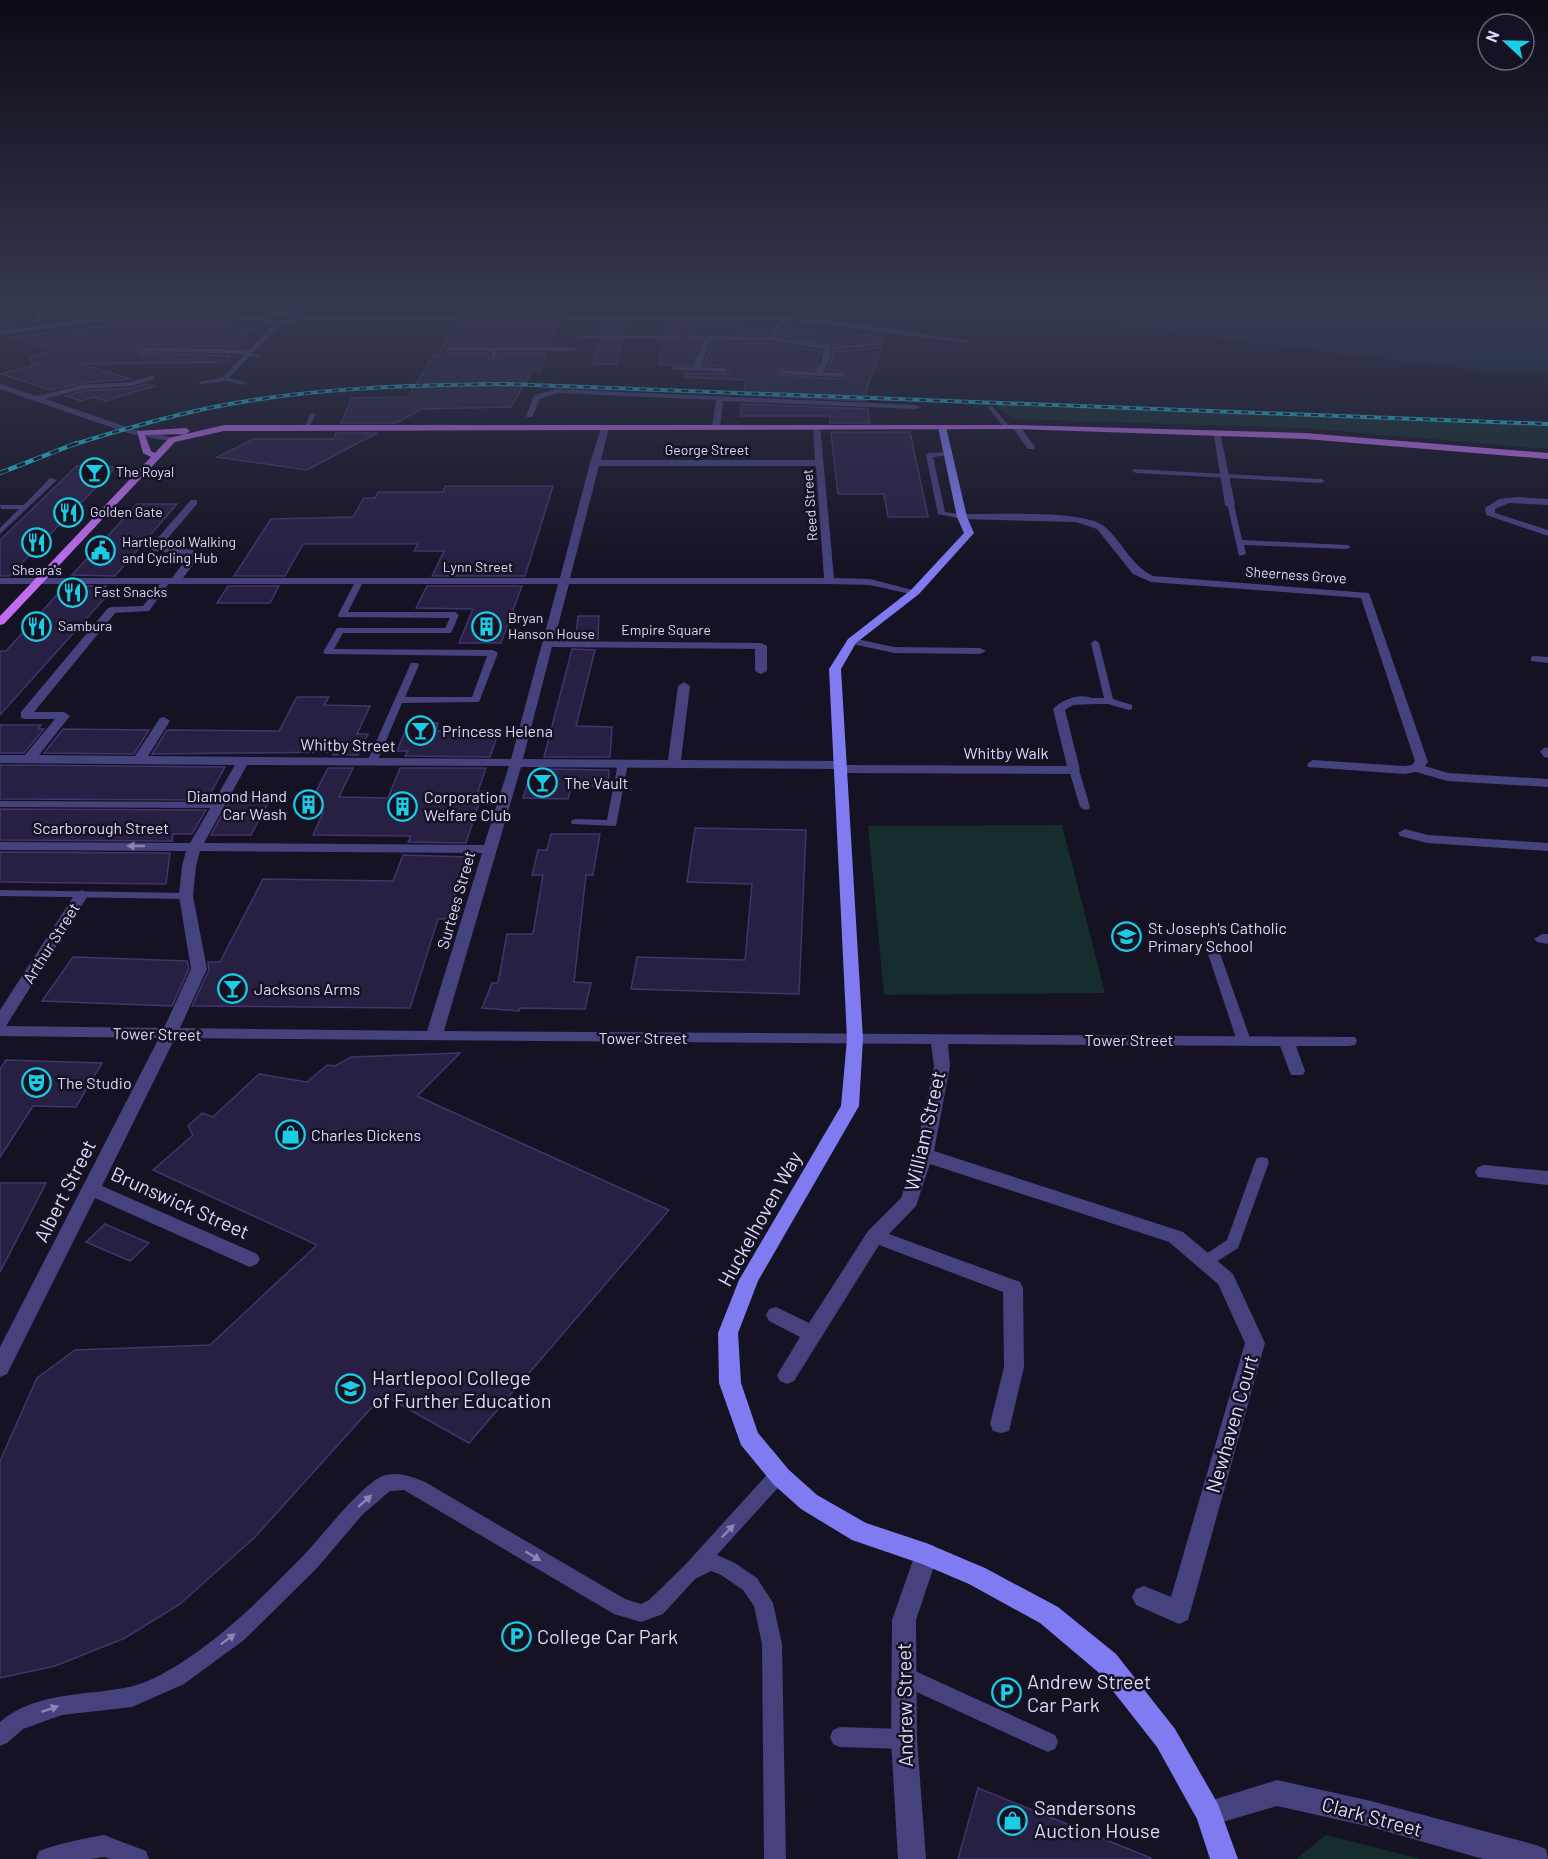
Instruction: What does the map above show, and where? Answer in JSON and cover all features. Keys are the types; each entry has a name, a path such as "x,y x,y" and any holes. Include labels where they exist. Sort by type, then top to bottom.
{"main road":[{"path":"157,456 147,453 140,433 224,428 442,431 605,427 1011,427 1216,432 1327,437 1548,456"},
{"path":"0,622 172,440 224,428"}],"street":[{"path":"30,397 140,433 172,440"},
{"path":"36,399 45,397"},
{"path":"529,415 538,397"},
{"path":"713,397 916,407"},
{"path":"716,427 720,397"},
{"path":"884,416 887,405"},
{"name":"Surtees Street","path":"434,1036 516,763 605,427"},
{"name":"Reed Street","path":"817,427 829,581"},
{"path":"1011,427 1031,447"},
{"name":"Huckelhoven Way","path":"942,428 962,518 969,533 915,592 852,641 835,669 855,1039 850,1106 749,1280 728,1333 730,1383 749,1438 779,1474 809,1502 860,1532 926,1554 977,1576 1049,1615 1107,1663 1166,1738 1209,1813 1224,1859"},
{"path":"1216,432 1230,505"},
{"name":"George Street","path":"594,463 820,463"},
{"path":"1548,502 1508,500 1495,503 1490,508 1491,515 1548,533"},
{"path":"170,582 195,557 193,553 154,548 194,502"},
{"name":"Sheerness Grove","path":"962,518 1077,519 1100,527 1137,572 1151,579 1365,595 1422,762 1416,768"},
{"name":"Lynn Street","path":"0,581 829,581 870,582 915,592"},
{"path":"29,759 64,716 25,715 112,610"},
{"path":"852,641 894,650 980,651"},
{"name":"Empire Square","path":"547,644 761,646 761,671"},
{"path":"674,764 684,686"},
{"name":"Whitby Walk","path":"840,767 1074,770 1059,709 1070,701 1091,701"},
{"path":"139,760 164,722"},
{"name":"Whitby Street","path":"0,759 623,763 840,767"},
{"name":"Albert Street","path":"0,1368 92,1189 199,969 186,896 189,866 195,846 243,760"},
{"path":"1313,764 1404,770 1416,768 1448,777 1548,783"},
{"path":"1405,833 1427,839 1548,847"},
{"name":"Scarborough Street","path":"0,846 490,849"},
{"name":"Arthur Street","path":"0,1023 82,894"},
{"name":"Tower Street","path":"0,1031 939,1040 1349,1041"},
{"name":"William Street","path":"787,1375 875,1236 909,1201 924,1155 942,1066 939,1040"},
{"path":"1286,1041 1297,1071"},
{"name":"Newhaven Court","path":"924,1155 1176,1237 1226,1279 1255,1343 1179,1612 1144,1597"},
{"path":"1484,1172 1548,1178"},
{"name":"Brunswick Street","path":"92,1189 249,1259"},
{"path":"875,1236 1013,1288 1014,1367 1001,1424"},
{"path":"776,1315 813,1334"},
{"name":"Andrew Street","path":"912,1859 904,1739 904,1620 926,1554"},
{"name":"Clark Street","path":"1209,1813 1276,1793 1371,1814 1442,1836 1536,1859"}],"lane":[{"path":"990,406 1011,427"},
{"path":"306,428 313,414"},
{"path":"1136,471 1321,481"},
{"path":"0,532 53,480"},
{"path":"1230,505 1242,554"},
{"path":"1,507 24,507"},
{"path":"1239,542 1347,547"},
{"path":"112,610 146,609 170,582"},
{"path":"359,582 342,615 455,615 448,631 340,630 328,652 493,653 476,700 399,700"},
{"path":"1095,643 1109,701"},
{"path":"1534,659 1548,660"},
{"path":"372,762 414,665"},
{"path":"1091,701 1109,701 1130,707"},
{"path":"576,822 612,824 623,763"},
{"path":"1074,770 1085,807"},
{"path":"0,804 218,805"},
{"path":"0,893 186,896"},
{"path":"1210,942 1244,1041"},
{"path":"1205,1262 1233,1244 1262,1162"},
{"path":"0,1736 17,1721 62,1705 132,1697 177,1677 237,1633 310,1562 357,1508 386,1483 404,1482 419,1488 621,1607 641,1613 656,1608 779,1474"},
{"path":"688,1573 711,1562 728,1569 750,1584 763,1603 772,1644 775,1859"},
{"path":"904,1676 1048,1742"},
{"path":"840,1737 904,1739"},
{"path":"47,1859 74,1851 105,1846 138,1859"}],"green space":[{"path":"1004,403 1548,426 1548,449 1303,428 1017,419 1000,411 997,406"},
{"path":"1062,825 1105,993 884,995 868,826"},
{"path":"1326,1835 1421,1859 1296,1859"}],"building":[{"path":"68,397 120,397 106,401 94,397 81,401"},
{"path":"517,397 511,407 422,409 396,423 341,423 352,398"},
{"path":"780,397 867,397 867,401"},
{"path":"742,404 868,409 870,423 830,423 830,416 740,416"},
{"path":"831,432 910,432 928,517 888,517 884,494 838,494"},
{"path":"336,433 377,433 307,470 217,457 254,439 334,439"},
{"path":"77,466 116,467 9,576 0,576 0,540"},
{"path":"445,486 553,486 525,576 432,576 444,551 414,551 418,544 303,544 285,576 234,576 271,519 353,517 364,498 375,498 378,492 443,492"},
{"path":"137,504 177,504 115,576 72,575"},
{"path":"65,586 106,586 103,590 112,590 0,715 0,651 6,651"},
{"path":"228,586 279,586 270,603 217,603"},
{"name":"Bryan Hanson House","path":"427,586 522,586 501,643 459,643 473,609 416,608"},
{"path":"578,616 599,616 598,639 576,639"},
{"path":"572,649 595,650 576,726 612,727 610,757 544,757"},
{"path":"297,697 329,697 324,705 370,706 357,734 368,734 358,755 333,755 335,752 152,754 167,730 279,731"},
{"path":"409,722 438,723 436,731 499,731 490,757 405,756 408,751 397,751"},
{"path":"0,725 41,725 38,729 44,729 24,753 0,753"},
{"path":"63,729 149,730 134,754 44,753"},
{"path":"0,765 225,767 209,796 214,796 212,800 0,799"},
{"name":"Corporation Welfare Club","path":"328,768 353,768 339,797 388,798 400,768 486,768 478,791 483,791 466,843 408,842 411,836 313,835 323,813 305,813"},
{"path":"541,769 609,770 608,786 571,787 568,799 523,798 531,773 540,774"},
{"path":"232,796 271,797 251,835 211,835"},
{"path":"0,809 206,810 192,834 173,834 172,841 0,840"},
{"path":"695,828 806,830 799,994 631,989 637,957 745,960 752,884 687,882"},
{"path":"551,834 600,834 593,875 586,875 574,982 591,983 585,1009 520,1008 519,1011 482,1008 492,983 498,983 507,934 533,934 543,875 532,875 538,850 547,850"},
{"path":"0,852 170,853 166,884 0,882"},
{"path":"403,855 467,857 447,919 438,919 410,1008 192,1006 209,970 208,962 220,962 263,879 393,881"},
{"path":"73,957 187,961 189,969 172,1006 42,1001"},
{"path":"460,1053 417,1096 669,1210 469,1443 383,1395 254,1538 180,1604 125,1638 55,1666 0,1678 0,1461 37,1378 75,1350 210,1345 317,1245 153,1170 193,1135 188,1126 202,1113 213,1117 259,1074 307,1082 327,1065 335,1066 351,1057"},
{"path":"6,1060 102,1063 76,1107 33,1106 0,1157 0,1069"},
{"path":"0,1183 46,1183 0,1272"},
{"path":"105,1224 149,1243 130,1261 86,1242"},
{"name":"Sandersons Auction House","path":"978,1788 1151,1858 958,1859"}],"railway":[{"path":"72,445 174,416 277,397"},
{"path":"838,397 1548,424"},
{"path":"0,473 77,443"}],"place":[{"name":"The Royal","path":"95,472"},
{"name":"Golden Gate","path":"69,512"},
{"name":"Sheara's","path":"37,543"},
{"name":"Hartlepool Walking and Cycling Hub","path":"101,550"},
{"name":"Fast Snacks","path":"73,592"},
{"name":"Sambura","path":"37,626"},
{"name":"Bryan Hanson House","path":"487,626"},
{"name":"Princess Helena","path":"421,731"},
{"name":"The Vault","path":"543,783"},
{"name":"Diamond Hand Car Wash","path":"308,805"},
{"name":"Corporation Welfare Club","path":"403,806"},
{"name":"St Joseph's Catholic Primary School","path":"1127,937"},
{"name":"Jacksons Arms","path":"233,989"},
{"name":"The Studio","path":"36,1083"},
{"name":"Charles Dickens","path":"290,1135"},
{"name":"Hartlepool College of Further Education","path":"351,1389"},
{"name":"College Car Park","path":"516,1637"},
{"name":"Andrew Street Car Park","path":"1006,1693"},
{"name":"Sandersons Auction House","path":"1013,1820"}]}
